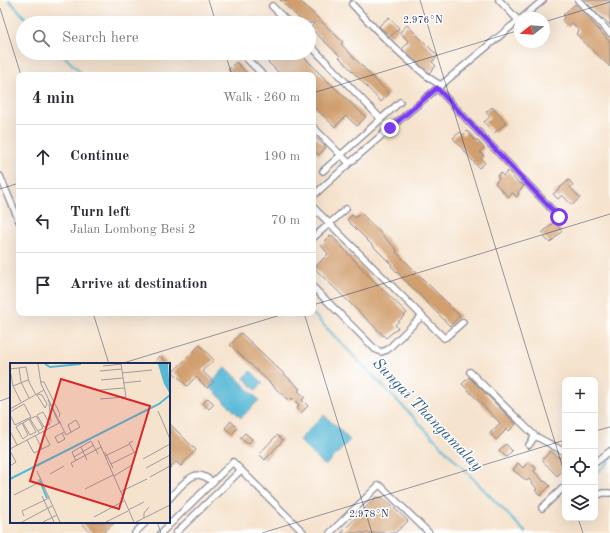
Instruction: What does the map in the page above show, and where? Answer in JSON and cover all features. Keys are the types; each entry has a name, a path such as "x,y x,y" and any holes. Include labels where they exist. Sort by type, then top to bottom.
{"street":[{"path":"499,0 514,14"},
{"path":"528,12 543,0"},
{"path":"578,0 610,33"},
{"path":"352,4 402,55 439,86 559,217"},
{"path":"272,6 282,16"},
{"path":"316,193 439,86 514,24"},
{"path":"316,51 381,119"},
{"path":"248,60 260,72"},
{"path":"323,171 400,102"},
{"path":"316,129 349,163"},
{"path":"0,176 16,214"},
{"path":"316,235 346,209"},
{"path":"316,210 444,338 463,322"},
{"path":"316,290 375,349 381,352 387,350 422,316"},
{"path":"470,372 535,436 562,450"},
{"path":"529,445 535,436"},
{"path":"598,461 610,451"},
{"path":"161,533 233,462 304,533"},
{"path":"176,533 241,470"},
{"path":"170,498 194,475 200,474 213,482"},
{"path":"330,533 379,485 428,533"},
{"path":"542,508 562,489"},
{"path":"598,495 610,493"},
{"path":"135,533 145,523"}],"water":[{"path":"226,367 259,400 241,418 209,386"},
{"path":"251,371 263,383 256,390 244,378"},
{"path":"324,415 350,440 325,466 299,440"}],"building":[{"path":"280,0 299,0 316,16 297,16"},
{"path":"584,0 610,0 610,25 603,18 602,19"},
{"path":"575,4 610,42 610,67 576,34 579,31 572,23 568,27 562,20 565,17 563,15"},
{"path":"316,16 343,42 341,44 389,94 381,102 339,57 340,56 316,34"},
{"path":"389,17 399,28 390,37 379,26"},
{"path":"407,25 438,56 432,62 436,66 429,73 402,49 409,42 400,32"},
{"path":"266,60 307,60 366,117 357,126 346,116 335,127 316,109 316,72 278,72"},
{"path":"236,62 246,72 230,72 228,70"},
{"path":"492,107 506,123 494,133 484,122 490,117 486,112"},
{"path":"467,131 484,148 480,152 484,156 481,158 485,163 479,168 453,138 460,132 463,135"},
{"path":"316,138 326,147 319,155 316,152"},
{"path":"508,171 519,184 520,183 524,186 518,192 519,194 516,197 513,193 508,197 495,183 499,179 497,176 501,173 503,176"},
{"path":"569,180 573,185 570,187 580,198 572,205 562,195 558,199 553,194"},
{"path":"361,213 397,250 396,252 460,316 450,326 347,220 352,215 355,218"},
{"path":"554,222 562,231 550,243 541,234"},
{"path":"331,235 370,277 407,313 395,325 398,328 386,338 316,270 316,266 328,254 321,245"},
{"path":"241,333 300,389 298,391 305,397 302,400 308,406 301,413 297,408 299,405 292,398 289,401 230,345"},
{"path":"200,345 214,360 202,371 214,382 207,388 196,377 187,386 173,372"},
{"path":"160,356 167,363 156,363 155,362"},
{"path":"469,377 516,424 509,431 507,429 496,440 490,433 500,423 462,384"},
{"path":"208,398 214,404 209,409 203,403"},
{"path":"231,421 237,428 232,434 225,428"},
{"path":"170,424 196,450 181,466 176,462 170,468"},
{"path":"245,433 252,439 248,444 240,438"},
{"path":"277,435 283,440 265,460 259,454"},
{"path":"506,444 512,451 506,457 499,450"},
{"path":"551,451 559,458 562,456 562,471 557,476 542,460"},
{"path":"528,462 536,468 534,471 550,486 540,496 535,490 537,489 529,479 527,481 513,470 518,463 523,468"},
{"path":"376,497 383,498 408,521 395,533 341,533"},
{"path":"82,523 114,523 103,533 91,533"}],"waterway":[{"name":"Sungai Thangamalay","path":"9,0 24,16"},
{"name":"Sungai Thangamalay","path":"68,60 80,72"},
{"name":"Sungai Thangamalay","path":"315,316 526,533"},
{"path":"598,471 610,461"}],"route":[{"path":"390,128 437,88 559,217"}]}
